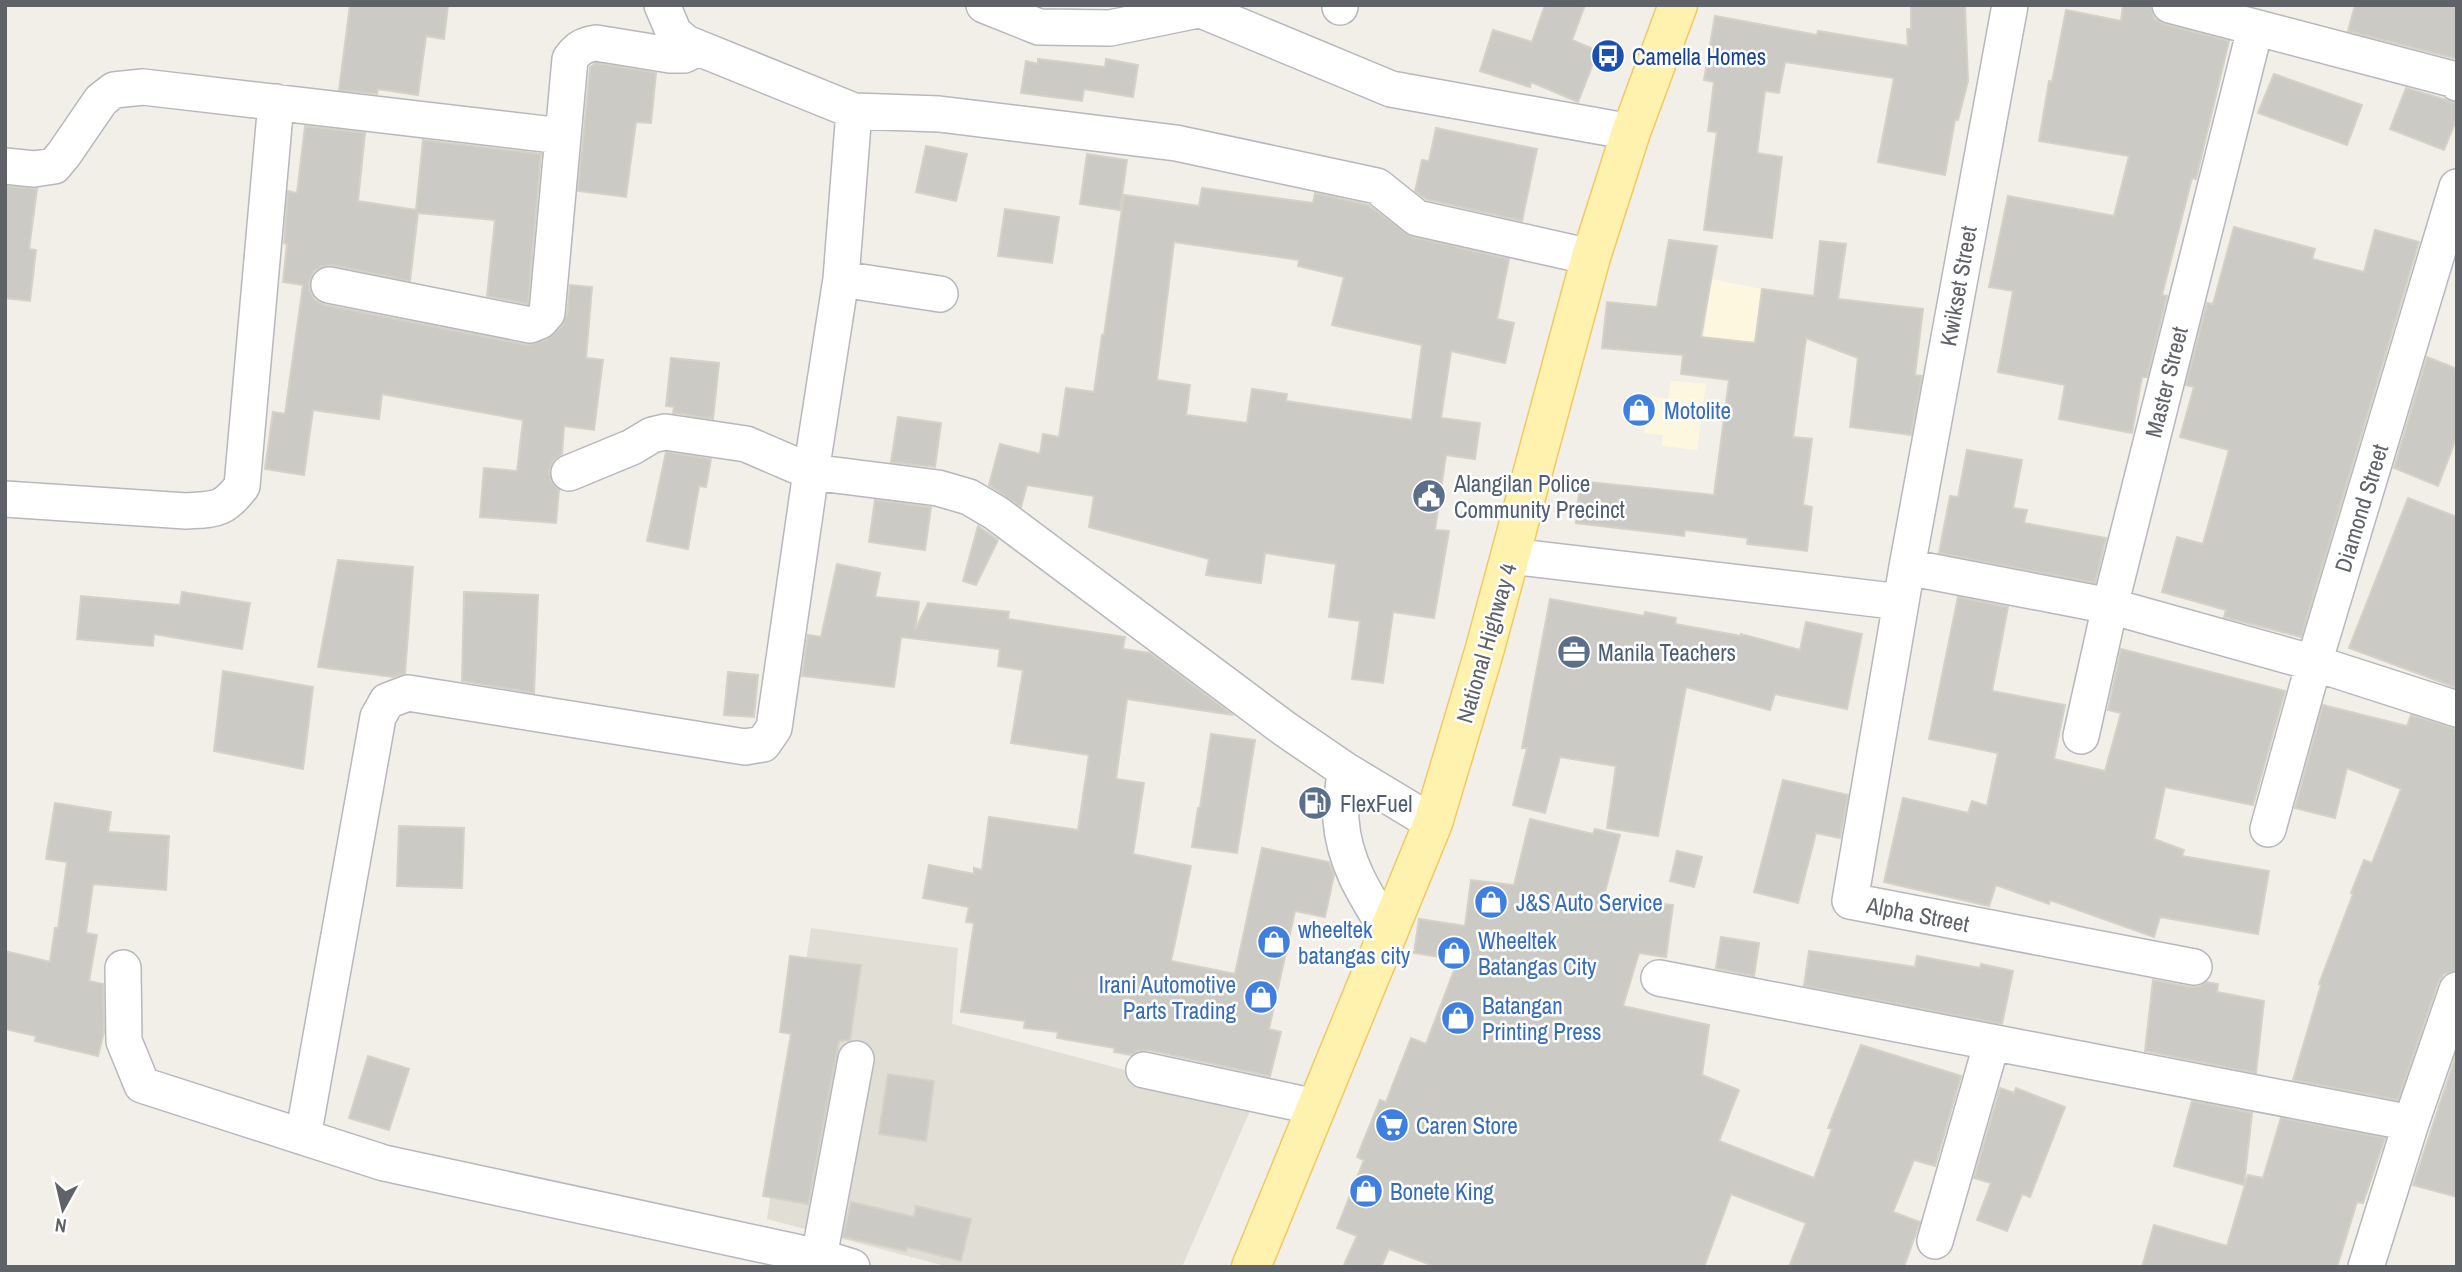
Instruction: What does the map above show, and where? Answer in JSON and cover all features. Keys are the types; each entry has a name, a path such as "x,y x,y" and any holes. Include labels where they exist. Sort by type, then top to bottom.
{"main road":[{"name":"National Highway 4","path":"1251,1267 1433,823 1511,556 1591,257 1631,132 1678,5"}],"street":[{"path":"662,5 674,33 685,43 854,111 939,114 1176,143 1377,186 1417,218 1591,257"},
{"path":"984,5 1040,27 1110,27 1195,7 1391,89 1631,132"},
{"name":"Kwikset Street","path":"1907,567 2010,5"},
{"path":"2170,5 2452,79 2457,83"},
{"name":"Master Street","path":"2081,736 2110,606 2255,29"},
{"path":"329,285 530,325 540,321 547,313 569,60 584,45 596,43 670,55 684,55 698,48"},
{"path":"5,166 34,169 54,166 101,100 114,90 143,87 562,136"},
{"path":"5,499 186,511 211,510 228,504 242,486 276,103"},
{"path":"303,1136 378,717 387,701 408,693 745,747 763,744 774,728 841,279 854,111"},
{"name":"Diamond Street","path":"2268,829 2457,187"},
{"path":"841,279 940,294"},
{"path":"569,473 632,447 652,435 666,432 746,444 811,472 938,488 969,497 996,513 1345,771 1433,823"},
{"path":"1511,556 1901,602"},
{"path":"1907,567 2110,606 2315,663 2457,709"},
{"name":"Alpha Street","path":"1907,567 1850,901 2194,967"},
{"path":"1345,771 1341,819 1346,850 1356,880 1388,931"},
{"path":"123,968 124,1041 142,1085 384,1163 819,1257 852,1267"},
{"path":"1659,978 2412,1123"},
{"path":"2366,1267 2457,990"},
{"path":"1935,1241 1992,1042"},
{"path":"819,1257 856,1059"},
{"path":"1144,1070 1316,1107"}],"shaded area":[{"path":"1711,279 1762,289 1756,338 1748,343 1704,337"},
{"path":"1671,381 1706,384 1697,450 1662,446 1663,435 1644,433 1648,396 1668,399"},
{"path":"811,928 958,948 952,1024 1253,1104 1182,1267 949,1267 767,1219"}],"building":[{"path":"350,5 448,5 444,39 426,36 418,95 378,89 377,94 339,90"},
{"path":"1545,5 1585,5 1572,40 1598,51 1578,102 1531,82 1530,87 1480,71 1493,30 1532,42"},
{"path":"1911,5 1965,5 1968,81 1958,120 1955,120 1945,175 1878,162 1894,78 1785,62 1779,93 1765,91 1757,153 1782,157 1772,238 1704,230 1717,132 1708,131 1714,82 1704,80 1715,16 1817,35 1818,31 1908,46 1907,29 1911,29"},
{"path":"2123,5 2150,5 2155,19 2164,24 2229,41 2196,179 2192,178 2162,295 2167,296 2147,377 2142,377 2132,433 2059,419 2065,385 1998,372 2013,291 1989,287 2008,196 2114,216 2129,156 2039,141 2049,81 2052,82 2066,10 2121,21"},
{"path":"2355,5 2457,5 2457,59 2348,31"},
{"path":"1038,59 1105,67 1106,59 1138,65 1133,97 1084,89 1082,101 1021,93 1026,61 1038,64"},
{"path":"596,63 656,73 651,123 636,122 626,197 578,191 590,67"},
{"path":"2274,74 2362,105 2347,145 2258,113"},
{"path":"2406,88 2457,103 2457,118 2444,150 2390,129"},
{"path":"305,126 365,133 358,201 416,210 423,140 541,154 528,304 487,296 495,220 418,213 410,281 332,265 322,266 314,271 309,282 315,300 325,305 527,345 547,340 562,326 567,315 570,285 592,287 586,358 603,360 594,430 564,426 562,454 553,461 549,471 551,481 559,490 556,523 480,517 484,468 517,471 523,420 382,394 379,419 313,410 304,475 265,469 273,412 285,414 303,285 283,282 288,191 297,193"},
{"path":"1436,128 1537,149 1522,221 1426,199 1415,191 1422,160 1429,161"},
{"path":"926,146 967,154 956,201 916,192"},
{"path":"1087,154 1127,160 1120,210 1080,204"},
{"path":"5,186 37,189 29,249 36,250 30,301 5,298"},
{"path":"1202,188 1313,203 1315,193 1368,205 1412,237 1509,259 1497,319 1514,323 1505,363 1451,351 1441,418 1480,423 1475,459 1446,455 1435,530 1449,531 1434,618 1393,612 1383,683 1352,679 1360,621 1329,617 1336,564 1265,553 1261,583 1206,575 1209,559 1089,527 1094,496 1027,485 1021,507 989,485 1000,444 1040,454 1043,434 1059,437 1066,388 1094,392 1124,195 1199,206","holes":["1174,242 1299,260 1298,266 1344,277 1332,325 1422,345 1412,420 1286,401 1287,394 1252,389 1247,423 1186,415 1190,385 1157,380"]},
{"path":"1005,209 1059,217 1052,263 998,256"},
{"path":"2234,227 2315,249 2312,259 2364,272 2375,230 2419,242 2301,637 2224,617 2226,610 2162,592 2177,537 2203,544 2229,450 2180,437 2194,387 2186,385 2207,303 2213,304"},
{"path":"1669,240 1717,246 1701,337 1755,343 1762,289 1814,296 1820,241 1846,244 1838,299 1923,309 1915,375 1922,376 1911,435 1850,427 1858,358 1806,338 1793,437 1812,439 1803,505 1812,507 1807,551 1747,544 1748,538 1685,530 1684,536 1576,523 1580,481 1714,495 1729,380 1681,374 1683,355 1602,348 1607,302 1657,307"},
{"path":"2427,357 2457,369 2457,436 2438,486 2394,468"},
{"path":"671,358 719,363 713,419 673,413 674,407 666,406"},
{"path":"898,417 941,423 935,467 891,462"},
{"path":"1967,450 2022,460 2013,508 2027,510 2024,523 2106,538 2095,583 1939,553 1950,496 1958,497"},
{"path":"666,452 711,459 706,487 699,486 688,549 647,541"},
{"path":"2408,498 2457,517 2457,688 2349,648"},
{"path":"875,500 931,507 925,550 869,542"},
{"path":"978,526 998,540 976,585 963,581"},
{"path":"338,560 413,567 405,674 393,677 318,667"},
{"path":"837,564 880,573 875,597 919,602 915,630 928,603 1009,612 1008,619 1125,637 1123,649 1150,653 1233,715 1127,699 1116,779 1144,783 1133,854 1191,866 1171,961 1235,974 1262,848 1329,862 1334,875 1325,917 1295,911 1269,1029 1281,1032 1270,1076 1148,1050 1131,1055 1114,1052 1115,1048 1057,1038 1058,1032 1024,1028 1025,1021 961,1012 974,923 966,922 969,907 923,898 929,865 974,874 974,868 982,870 989,817 1078,830 1089,755 1011,743 1023,670 998,666 1000,649 901,637 894,687 802,676 808,635 821,637"},
{"path":"182,592 250,603 242,649 154,634 153,646 77,639 81,596 180,605"},
{"path":"464,592 538,595 534,693 462,681"},
{"path":"1958,597 2008,607 1992,691 2065,705 2054,759 2105,771 2121,713 2108,710 2121,649 2285,691 2253,805 2165,787 2154,839 2184,850 2182,856 2269,871 2258,934 2160,917 2154,937 2050,900 2049,904 1996,885 1989,906 1884,882 1903,798 1968,813 1972,801 1987,806 1998,753 1929,739"},
{"path":"1550,599 1644,616 1645,612 1676,618 1675,624 1741,634 1800,650 1806,622 1862,634 1847,709 1775,694 1770,710 1686,687 1658,836 1607,828 1616,766 1560,757 1545,813 1513,805 1527,748 1522,748"},
{"path":"223,671 313,687 303,769 214,751"},
{"path":"728,672 758,675 754,717 724,715"},
{"path":"2323,705 2407,726 2411,715 2457,729 2457,970 2444,974 2438,983 2398,1100 2293,1080 2321,985 2319,984 2353,894 2351,893 2364,860 2372,863 2401,789 2347,768 2335,818 2295,808"},
{"path":"1211,734 1255,740 1237,853 1192,847"},
{"path":"1783,780 1848,795 1840,838 1816,833 1798,903 1754,892"},
{"path":"55,803 111,812 108,832 169,836 166,890 93,884 86,933 97,935 89,981 103,984 104,1032 98,1056 35,1041 36,1036 5,1029 5,951 50,962 55,928 58,928 67,862 46,859"},
{"path":"1530,819 1593,834 1595,829 1620,835 1604,896 1673,905 1666,957 1639,953 1623,1006 1709,1025 1702,1075 1739,1090 1719,1141 1814,1178 1832,1129 1828,1128 1861,1045 1961,1076 1935,1166 1914,1160 1893,1212 1920,1222 1904,1267 1789,1267 1806,1223 1731,1194 1704,1267 1436,1267 1389,1249 1381,1267 1343,1267 1357,1236 1337,1228 1364,1160 1357,1157 1380,1100 1386,1102 1411,1038 1426,1044 1458,960 1414,953 1419,919 1465,926 1471,880 1514,885"},
{"path":"399,826 464,828 462,888 397,886"},
{"path":"1677,851 1702,857 1694,887 1670,881"},
{"path":"1721,937 1759,943 1754,976 1716,968"},
{"path":"1809,951 1915,967 1917,956 1980,968 1981,964 2013,971 2002,1024 1804,986"},
{"path":"790,956 861,965 850,1040 839,1041 808,1204 763,1196 791,1034 780,1032"},
{"path":"2153,980 2190,987 2206,982 2218,984 2217,992 2264,1001 2256,1073 2145,1051"},
{"path":"2457,1052 2457,1197 2413,1185"},
{"path":"368,1056 409,1069 389,1130 349,1118"},
{"path":"888,1074 934,1081 926,1141 879,1134"},
{"path":"2000,1088 2014,1093 2016,1088 2065,1107 2030,1197 2022,1194 2007,1231 1977,1220 1991,1183 1974,1178"},
{"path":"2192,1101 2252,1113 2244,1185 2174,1166"},
{"path":"2281,1118 2385,1138 2363,1203 2357,1202 2337,1267 2142,1267 2154,1225 2227,1246 2248,1175 2263,1178"},
{"path":"851,1202 914,1217 916,1206 971,1219 961,1261 907,1247 906,1251 843,1237"}],"place":[{"name":"Camella Homes","path":"1608,56"},
{"name":"Motolite","path":"1639,410"},
{"name":"Alangilan Police Community Precinct","path":"1429,496"},
{"name":"Manila Teachers","path":"1574,652"},
{"name":"FlexFuel","path":"1315,803"},
{"name":"J&S Auto Service","path":"1491,902"},
{"name":"wheeltek batangas city","path":"1274,942"},
{"name":"Wheeltek Batangas City","path":"1454,953"},
{"name":"Irani Automotive Parts Trading","path":"1261,997"},
{"name":"Batangan Printing Press","path":"1458,1018"},
{"name":"Caren Store","path":"1392,1125"},
{"name":"Bonete King","path":"1366,1191"}]}
